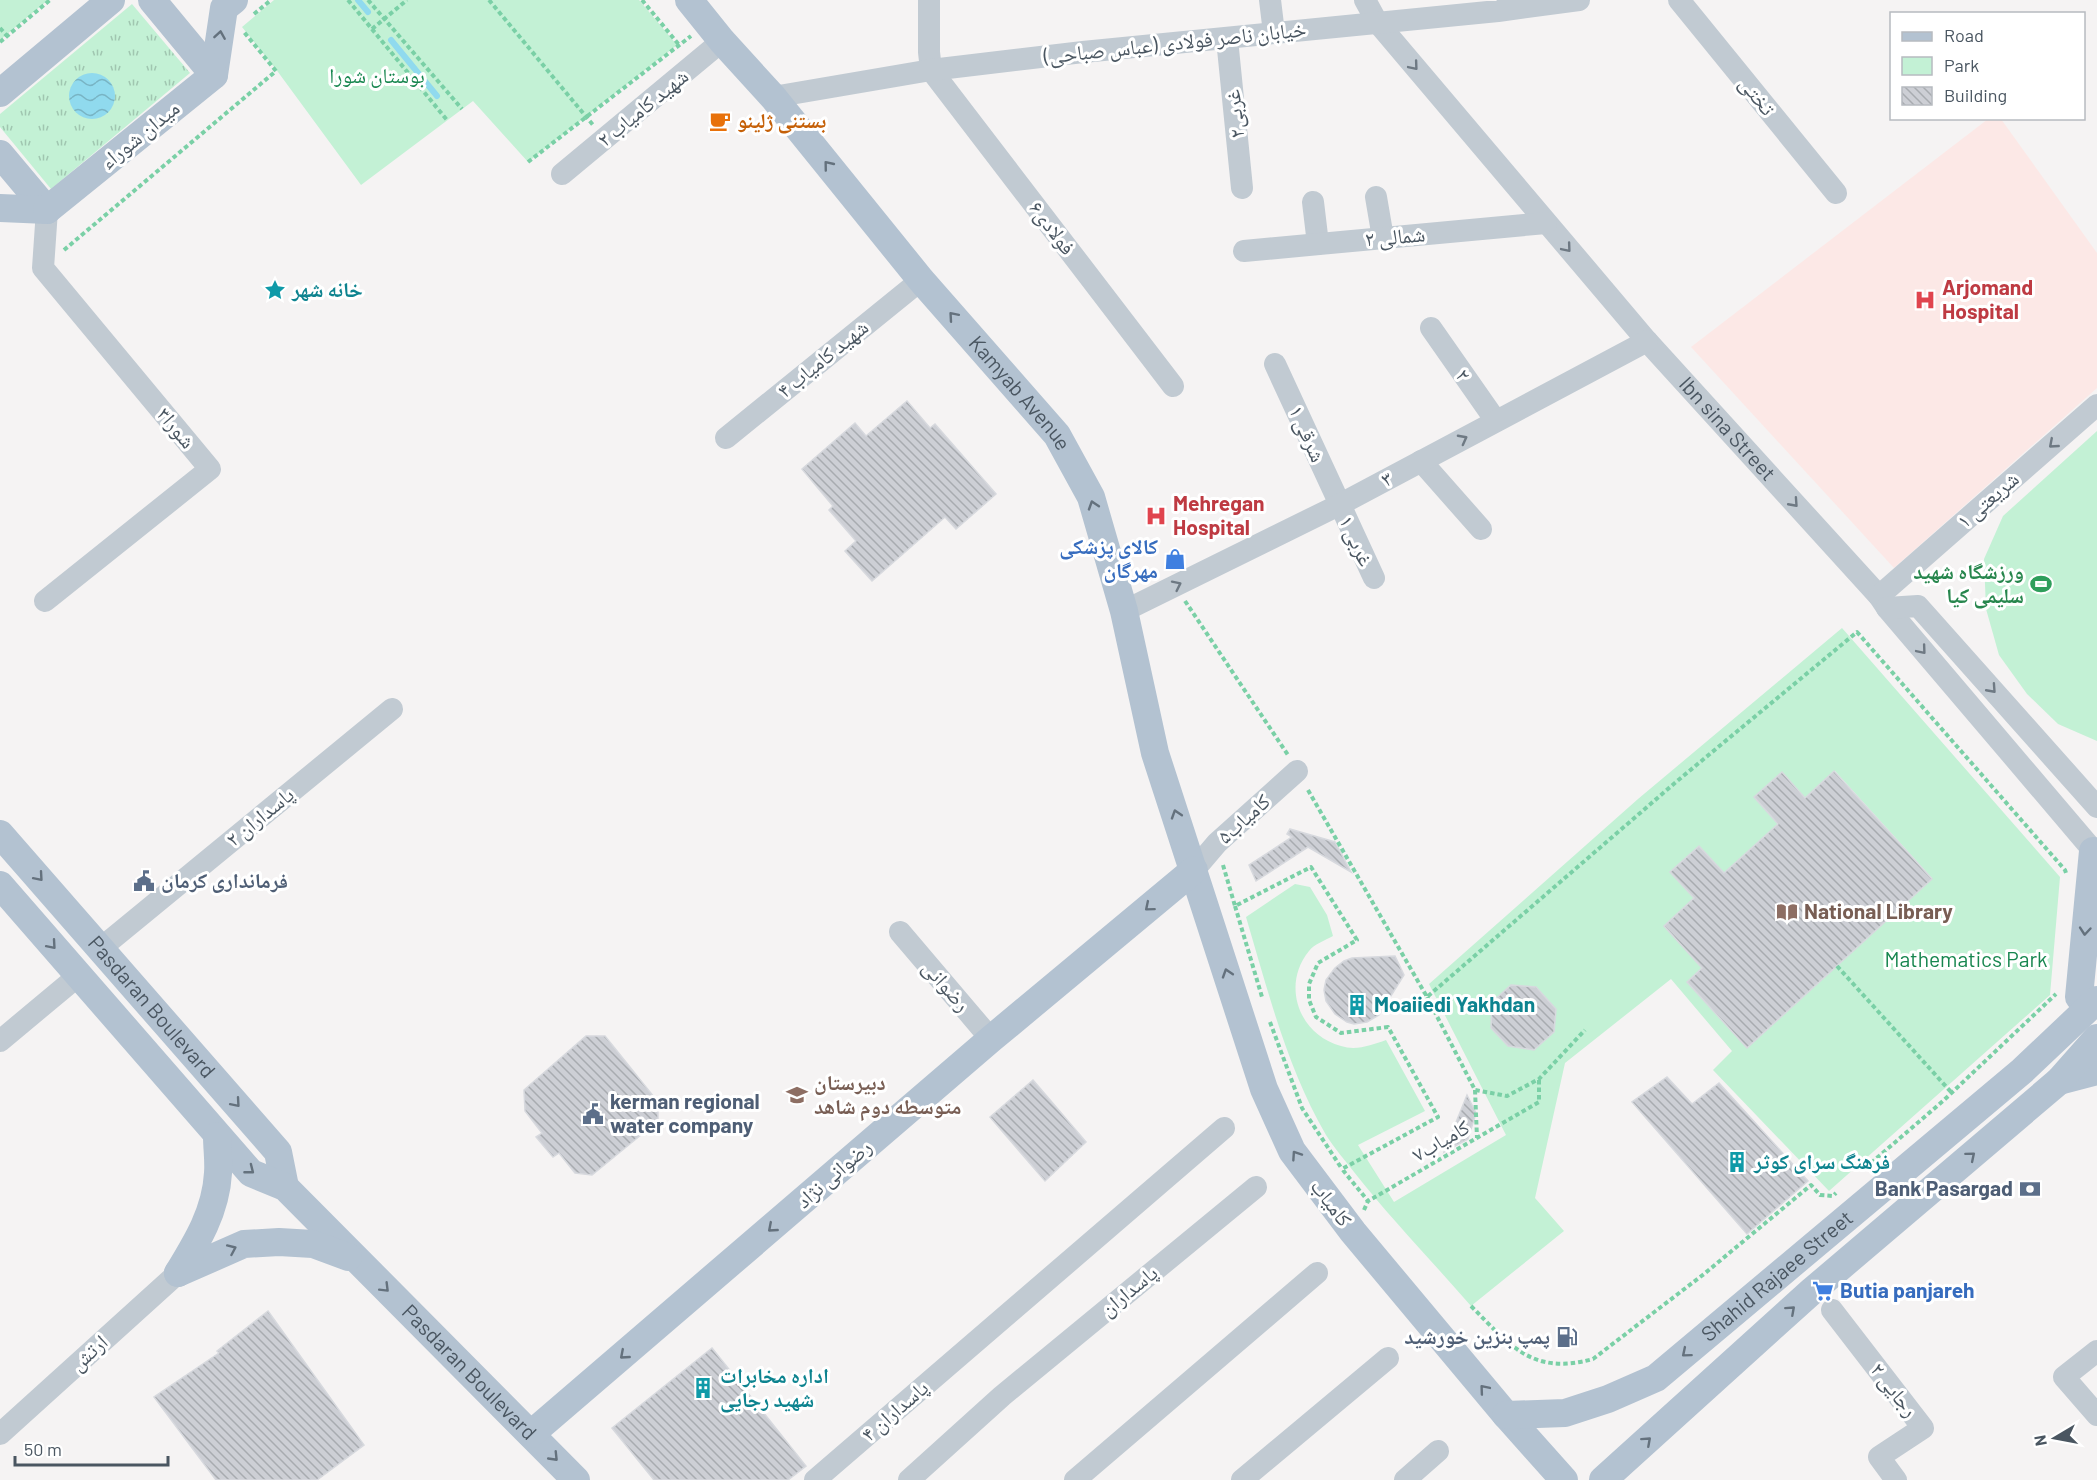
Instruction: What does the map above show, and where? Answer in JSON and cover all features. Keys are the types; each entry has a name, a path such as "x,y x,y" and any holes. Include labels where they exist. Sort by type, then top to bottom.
{"main road":[{"path":"0,93 111,0"},
{"path":"152,0 214,75"},
{"name":"Kamyab Avenue","path":"689,0 773,97 921,279 1057,435 1090,496 1124,611 1155,753 1194,870"},
{"path":"214,75 224,8 240,15"},
{"name":"میدان شوراء","path":"47,210 214,75"},
{"path":"0,154 47,210"},
{"path":"0,208 47,210"},
{"name":"Pasdaran Boulevard","path":"0,834 278,1152 285,1187"},
{"path":"2083,990 2095,853"},
{"name":"رضوانی نژاد","path":"531,1434 992,1039 1194,870"},
{"name":"کامیاب","path":"1194,870 1264,1089 1292,1151 1353,1232 1506,1415 1564,1480"},
{"name":"Pasdaran Boulevard","path":"0,885 251,1173 285,1187 576,1480"},
{"name":"Shahid Rajaee Street","path":"1506,1415 1565,1413 1608,1399 1656,1378 2022,1071 2083,990"},
{"name":"Shahid Rajaee Street","path":"1603,1480 1812,1291 2059,1081 2097,1038"},
{"path":"2059,1081 2097,1052"},
{"path":"2059,1081 2097,1071"},
{"path":"178,1273 199,1238 213,1206 218,1173 217,1136"},
{"path":"178,1273 244,1244 279,1242 312,1244 357,1260"}],"street":[{"path":"930,0 928,52 931,70"},
{"path":"1270,0 1274,33"},
{"name":"Ibn sina Street","path":"1365,0 1377,22 1546,223 1647,341 1883,602 2095,853"},
{"name":"خیابان ناصر فولادی (عباس صباحی)","path":"773,97 931,70 1377,22 1498,5 1579,0"},
{"name":"تختی","path":"1678,0 1836,193"},
{"name":"شهید کامیاب ۲","path":"562,174 696,65 715,32"},
{"name":"غربی۲","path":"1227,39 1242,188"},
{"name":"فولادی۶","path":"931,70 1173,386"},
{"path":"1376,197 1383,238"},
{"path":"1313,202 1318,244"},
{"path":"43,267 47,210"},
{"name":"۲ شمالی","path":"1244,251 1546,223"},
{"name":"شورا۳","path":"43,267 210,469 45,602"},
{"name":"شهید کامیاب ۴","path":"726,438 921,279"},
{"name":"۲","path":"1431,328 1496,422"},
{"name":"۳","path":"1124,611 1339,505 1647,341"},
{"name":"۱ شرقی","path":"1275,364 1339,505"},
{"name":"شریعتی ۱","path":"1883,602 2097,405"},
{"path":"1421,461 1481,529"},
{"name":"۱ غربی","path":"1339,505 1374,578"},
{"path":"1883,602 1918,606 2097,807"},
{"name":"پاسداران ۲","path":"101,948 392,709"},
{"name":"کامیاب۵","path":"1194,870 1217,843 1297,771"},
{"name":"رضوانی","path":"900,932 992,1039"},
{"path":"0,1041 78,976"},
{"name":"پاسداران ۴","path":"815,1480 1224,1128"},
{"name":"پاسداران","path":"909,1480 1002,1396 1256,1187"},
{"name":"ارتش","path":"0,1434 178,1273"},
{"path":"1075,1480 1317,1273"},
{"name":"رجایی ۲","path":"1832,1310 1923,1428 1879,1457 1896,1480"},
{"path":"2097,1351 2064,1377 2097,1415"},
{"path":"1242,1480 1388,1358"},
{"path":"1405,1480 1438,1451"}],"path":[{"path":"0,42 50,0"},
{"path":"43,267 276,71 240,15 271,0"},
{"path":"348,0 447,120"},
{"path":"368,0 462,109"},
{"path":"372,29 407,0"},
{"path":"489,0 605,139"},
{"path":"642,0 696,65"},
{"path":"0,28 7,36"},
{"path":"528,162 679,45 715,32"},
{"path":"1175,585 1297,771 1427,997 1475,1090 1477,1138"},
{"path":"1427,997 1676,782 1857,632 2066,870 2067,876"},
{"path":"1217,843 1264,1004"},
{"path":"1235,906 1311,867 1358,940 1318,963 1309,984 1309,1000 1316,1017 1341,1033 1388,1027 1438,1117 1342,1169"},
{"path":"1837,966 1951,1092"},
{"path":"1867,1167 2056,994 2083,990"},
{"path":"1267,1014 1302,1108 1342,1169 1368,1201 1353,1232"},
{"path":"1475,1090 1507,1096 1539,1079 1585,1030"},
{"name":"کامیاب۷","path":"1368,1201 1539,1102 1539,1079"},
{"path":"1471,1306 1522,1354 1542,1362 1574,1364 1593,1359 1704,1274 1811,1185 1820,1195 1833,1196 1841,1189"}],"shaded area":[{"name":"Arjomand Hospital","path":"1987,120 2002,120 2097,253 2097,388 1894,568 1691,347"}],"green space":[{"path":"0,0 48,0 0,40"},
{"name":"بوستان شورا","path":"274,0 639,0 677,45 528,162 473,101 361,185 242,27"},
{"path":"132,4 190,73 51,189 0,127 0,114"},
{"name":"ورزشگاه شهید سلیمی کیا","path":"2097,431 2097,741 2058,724 2027,694 1999,655 1986,609 1984,559 2003,516"},
{"name":"Mathematics Park","path":"1842,628 2060,877 2050,995 1829,1191 1713,1070 1732,1051 1671,979 1565,1063 1535,1198 1564,1231 1471,1306 1382,1206 1326,1135 1289,1056 1246,917 1295,884 1310,887 1327,915 1333,936 1309,951 1296,979 1299,1007 1305,1020 1326,1040 1341,1046 1358,1048 1386,1040 1425,1111 1358,1145 1394,1202 1506,1135 1429,984 1638,799","holes":["1835,771 1932,878 1747,1048 1687,982 1702,968 1664,926 1694,898 1671,872 1724,873 1778,824 1754,797 1782,772 1805,798"]}],"water":[{"path":"92,73 108,80 115,96 108,112 92,119 76,112 69,96 76,80"}],"building":[{"path":"907,401 930,428 935,424 996,494 956,529 945,517 872,581 845,551 856,541 829,510 833,506 802,469 855,423 866,436"},
{"name":"National Library","path":"1834,771 1932,879 1747,1048 1687,982 1702,968 1664,926 1694,898 1670,872 1699,846 1724,873 1778,824 1754,797 1782,772 1805,798"},
{"path":"1290,829 1335,842 1351,872 1308,847 1256,881 1249,865 1292,837 1287,834"},
{"path":"1395,956 1404,975 1379,1015 1367,1022 1354,1024 1335,1014 1326,1001 1324,990 1326,980 1335,968 1352,958"},
{"path":"1511,985 1536,987 1556,1009 1554,1032 1534,1050 1508,1046 1491,1028 1492,1002"},
{"path":"586,1036 605,1036 658,1102 658,1121 592,1175 575,1173 559,1153 553,1157 536,1137 542,1133 525,1111 524,1090"},
{"name":"فرهنگ سرای کوثر","path":"1667,1077 1692,1104 1719,1083 1808,1181 1747,1234 1632,1102"},
{"path":"1033,1080 1086,1142 1045,1181 990,1117"},
{"path":"1467,1095 1476,1113 1468,1139 1444,1152"},
{"path":"268,1311 364,1445 317,1480 216,1480 154,1397 219,1353 217,1351"},
{"name":"اداره مخابرات شهید رجایی","path":"712,1348 806,1466 788,1480 654,1480 612,1428"}],"waterway":[{"path":"358,0 368,12"},
{"path":"391,40 437,96"}],"place":[{"name":"بستنی ژلینو","path":"720,121"},
{"name":"خانه شهر","path":"275,290"},
{"name":"Arjomand Hospital","path":"1925,300"},
{"name":"Mehregan Hospital","path":"1156,516"},
{"name":"کالای پزشکی مهرگان","path":"1175,559"},
{"name":"ورزشگاه شهید سلیمی کیا","path":"2041,584"},
{"name":"فرمانداری کرمان","path":"144,881"},
{"name":"National Library","path":"1787,912"},
{"name":"Moaiiedi Yakhdan","path":"1357,1005"},
{"name":"دبیرستان متوسطه دوم شاهد","path":"797,1095"},
{"name":"kerman regional water company","path":"593,1114"},
{"name":"فرهنگ سرای کوثر","path":"1737,1162"},
{"name":"Bank Pasargad","path":"2030,1189"},
{"name":"Butia panjareh","path":"1823,1291"},
{"name":"پمپ بنزین خورشید","path":"1567,1337"},
{"name":"اداره مخابرات شهید رجایی","path":"703,1388"}]}
